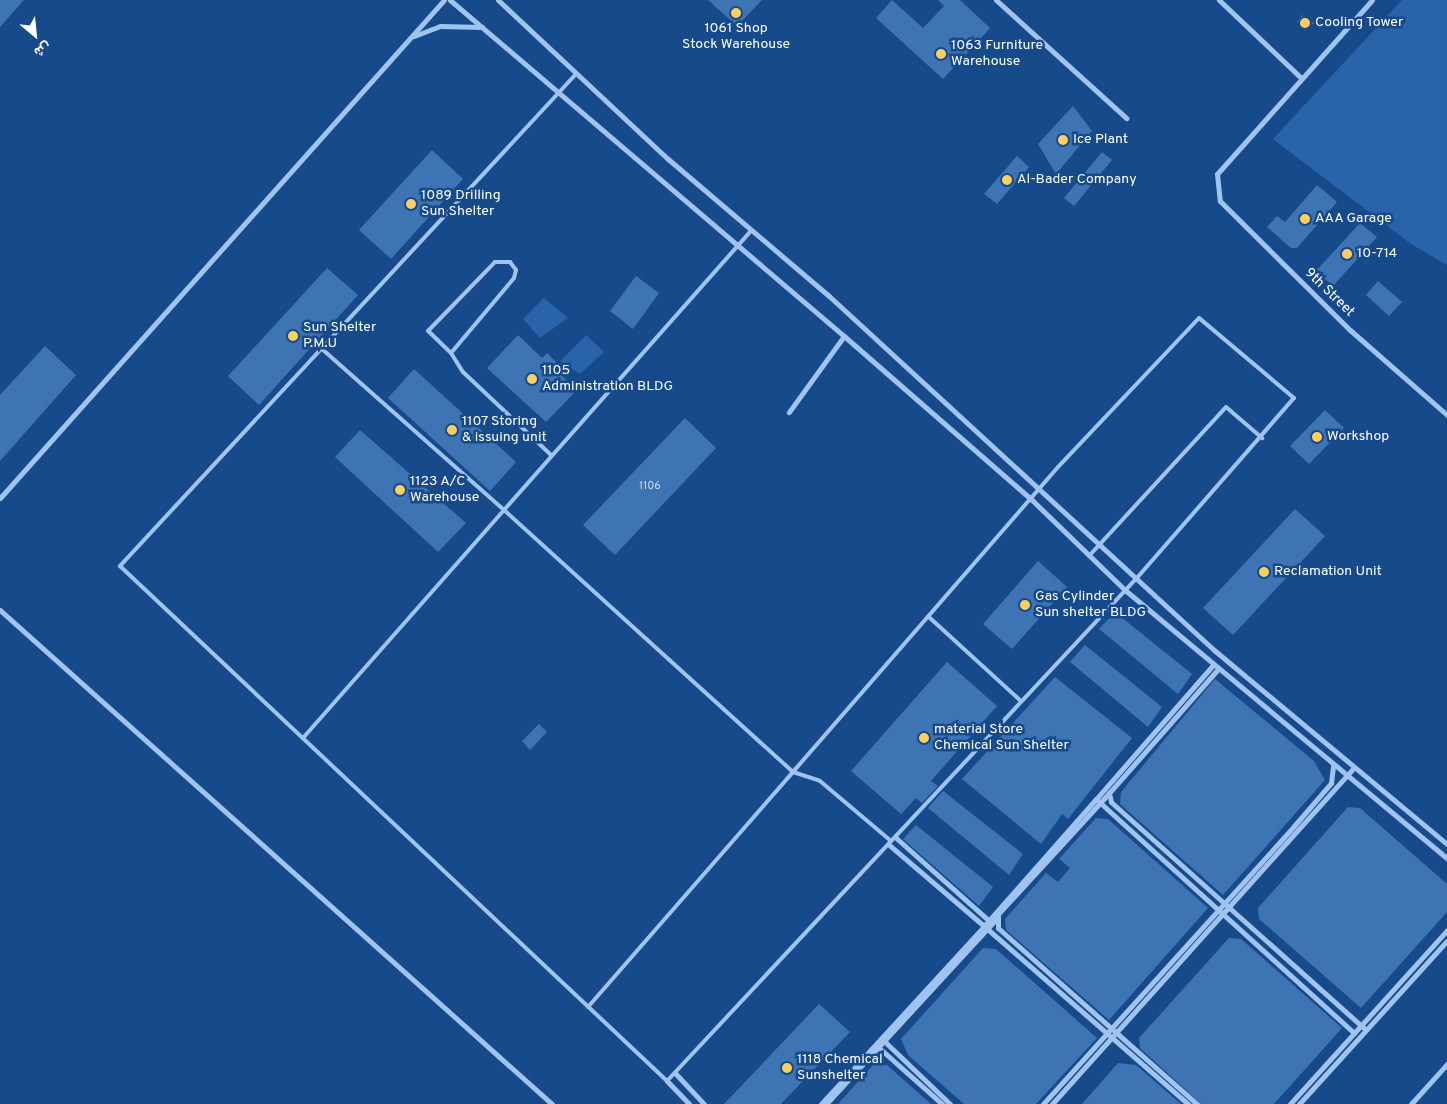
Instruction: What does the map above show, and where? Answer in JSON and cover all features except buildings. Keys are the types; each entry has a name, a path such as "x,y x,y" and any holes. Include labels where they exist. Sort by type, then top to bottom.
{"street":[{"path":"0,498 444,0"},
{"path":"450,0 737,248 844,336 1033,501 1124,590 1447,858"},
{"path":"996,0 1126,118"},
{"path":"1219,0 1300,76 1372,0"},
{"path":"497,1 1041,491 1136,579 1353,769 1447,844"},
{"path":"412,37 440,26 483,27"},
{"name":"9th Street","path":"1300,76 1217,174 1220,202 1350,330 1447,415"},
{"path":"790,412 844,336"},
{"path":"0,610 552,1104"},
{"path":"826,1104 882,1039 985,928 998,917 1213,665"},
{"path":"985,928 988,920 1098,801 1108,793 1218,669"},
{"path":"1042,1104 1331,783 1334,766"},
{"path":"1052,1104 1353,769"},
{"path":"1108,793 1111,802 1366,1030"},
{"path":"1098,801 1354,1033"},
{"path":"891,841 988,920"},
{"path":"891,841 1104,1036 1188,1104"},
{"path":"998,917 998,928 1197,1104"},
{"path":"1290,1104 1447,930"},
{"path":"1299,1104 1447,941"},
{"path":"882,1039 950,1104"},
{"path":"820,1104 876,1046"},
{"path":"876,1046 942,1104"},
{"path":"1411,1104 1447,1064"},
{"path":"674,1073 704,1104"},
{"path":"668,1081 689,1104"}],"lane":[{"path":"576,74 556,93 320,347 120,566 588,1006 668,1081 1136,579 1262,438 1294,398 1200,318 1041,491 588,1006"},
{"path":"303,738 504,510 550,454 751,231"},
{"path":"451,353 514,278 516,270 510,262 495,262 428,331 451,353 463,372 550,454"},
{"path":"320,347 504,510 793,772 820,782 891,841"},
{"path":"1089,556 1226,407 1262,438"},
{"path":"930,618 1022,701"}],"shaded area":[{"path":"1402,0 1447,0 1447,265 1411,244 1273,139"},
{"path":"544,298 568,318 540,338 523,319"},
{"path":"586,335 604,352 580,374 560,361"}],"place":[{"name":"1061 Shop Stock Warehouse","path":"736,13"},
{"name":"Cooling Tower","path":"1305,23"},
{"name":"1063 Furniture Warehouse","path":"941,54"},
{"name":"Ice Plant","path":"1063,140"},
{"name":"Al-Bader Company","path":"1007,180"},
{"name":"1089 Drilling Sun Shelter","path":"411,204"},
{"name":"AAA Garage","path":"1305,219"},
{"name":"10-714","path":"1347,254"},
{"name":"Sun Shelter P.M.U","path":"293,336"},
{"name":"1105 Administration BLDG","path":"532,379"},
{"name":"1107 Storing & issuing unit","path":"452,430"},
{"name":"Workshop","path":"1317,437"},
{"name":"1123 A/C Warehouse","path":"400,490"},
{"name":"Reclamation Unit","path":"1264,572"},
{"name":"Gas Cylinder Sun shelter BLDG","path":"1025,605"},
{"name":"material Store Chemical Sun Shelter","path":"924,738"},
{"name":"1118 Chemical Sunshelter","path":"787,1068"}]}
